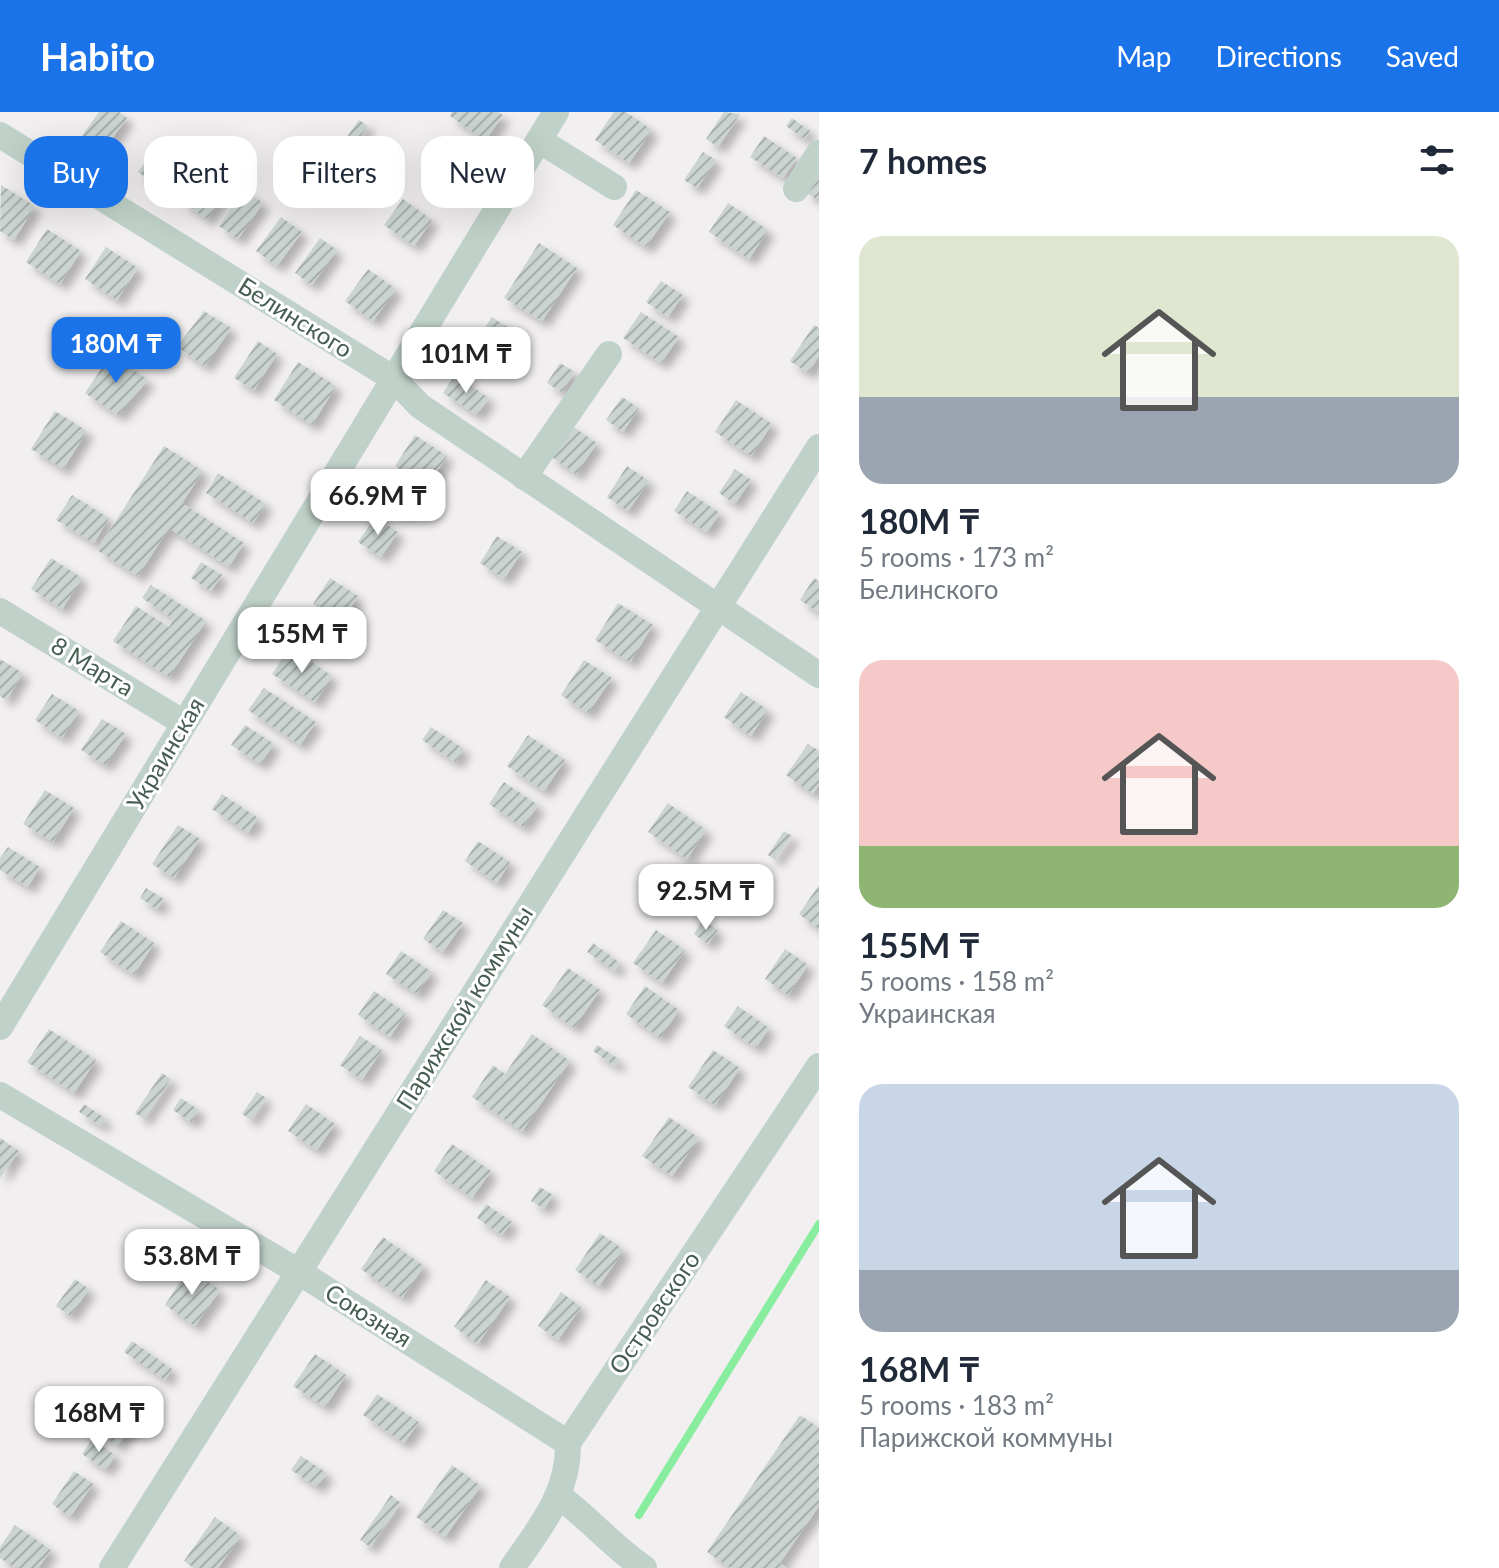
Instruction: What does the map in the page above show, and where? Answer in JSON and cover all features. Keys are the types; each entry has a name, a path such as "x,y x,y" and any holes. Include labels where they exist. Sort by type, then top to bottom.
{"street":[{"name":"Украинская","path":"0,1027 556,112"},
{"name":"Белинского","path":"0,135 394,379 420,406 819,675"},
{"path":"539,140 614,187"},
{"path":"796,189 819,153"},
{"path":"524,477 609,354"},
{"name":"Парижской коммуны","path":"112,1568 819,447"},
{"name":"8 Марта","path":"0,611 184,723"},
{"name":"Островского","path":"512,1568 560,1497 568,1470 568,1443 819,1066"},
{"name":"Союзная","path":"0,1095 299,1272 568,1443"},
{"path":"560,1497 586,1517 615,1548 644,1568"}],"building":[{"path":"99,112 119,112 127,118 114,136 82,136"},
{"path":"452,112 498,112 503,115 488,136 478,136 450,116"},
{"path":"614,112 626,112 652,130 629,163 595,140"},
{"path":"724,112 740,114 718,147 706,139"},
{"path":"792,118 810,131 805,139 786,126"},
{"path":"359,120 368,126 361,136 348,136"},
{"path":"764,136 797,158 783,178 750,157"},
{"path":"703,152 716,160 697,188 684,180"},
{"path":"819,171 819,195 816,199 805,192"},
{"path":"1,185 24,199 24,208 34,208 14,240 0,231"},
{"path":"636,190 670,212 646,247 613,225"},
{"path":"257,199 263,203 238,239 219,226 231,208 257,208"},
{"path":"405,200 432,220 414,246 384,225 396,208 405,208"},
{"path":"728,203 768,230 749,259 709,232"},
{"path":"191,208 215,208 207,219"},
{"path":"281,217 302,232 277,266 256,251"},
{"path":"47,229 81,251 60,284 26,262"},
{"path":"320,238 337,250 312,285 295,273"},
{"path":"539,243 577,268 542,321 504,298"},
{"path":"106,247 138,268 117,300 85,279"},
{"path":"368,269 396,289 373,321 345,301"},
{"path":"661,281 683,295 668,317 646,302"},
{"path":"204,311 231,328 205,366 177,347"},
{"path":"641,312 679,337 661,363 623,338"},
{"path":"492,317 513,331 497,356 476,341"},
{"path":"814,325 819,328 819,356 808,373 790,361"},
{"path":"258,341 277,354 254,390 234,378"},
{"path":"111,354 148,380 118,415 85,393"},
{"path":"298,362 336,386 312,425 274,400"},
{"path":"560,363 575,372 561,392 547,383"},
{"path":"455,375 489,398 477,415 443,393"},
{"path":"622,397 639,408 623,432 606,420"},
{"path":"736,400 772,424 751,456 715,432"},
{"path":"55,411 87,431 63,469 31,449"},
{"path":"569,424 597,443 576,474 549,455"},
{"path":"415,435 447,456 427,487 395,466"},
{"path":"164,446 203,471 182,503 244,543 229,567 169,528 138,576 97,550"},
{"path":"627,466 649,481 628,511 607,497"},
{"path":"735,469 751,480 735,504 719,493"},
{"path":"218,473 266,504 253,523 206,493"},
{"path":"387,488 409,503 403,512 381,498"},
{"path":"687,491 720,513 707,532 674,511"},
{"path":"72,495 109,518 94,543 56,520"},
{"path":"375,517 398,532 381,557 358,542"},
{"path":"497,536 522,552 504,579 480,563"},
{"path":"51,558 82,578 62,609 31,589"},
{"path":"201,562 222,575 211,591 191,578"},
{"path":"330,578 358,596 341,622 313,604"},
{"path":"814,578 819,581 819,613 800,600"},
{"path":"151,585 206,621 169,677 113,641 136,606 169,627 174,619 142,598"},
{"path":"618,603 653,625 630,662 595,640"},
{"path":"290,647 332,676 315,702 272,674"},
{"path":"0,659 23,673 6,700 0,696"},
{"path":"584,660 612,678 588,713 561,695"},
{"path":"264,688 316,722 300,745 248,710"},
{"path":"741,692 768,710 751,736 724,717"},
{"path":"52,694 79,711 62,738 35,720"},
{"path":"102,719 126,734 105,765 81,750"},
{"path":"245,725 274,744 260,764 231,745"},
{"path":"431,727 464,749 455,762 422,740"},
{"path":"528,735 565,760 544,791 507,766"},
{"path":"808,744 819,751 819,785 813,794 786,775"},
{"path":"504,782 538,805 523,827 489,804"},
{"path":"45,790 74,808 53,842 23,824"},
{"path":"222,794 258,818 248,833 212,809"},
{"path":"668,803 706,830 687,859 648,832"},
{"path":"178,825 200,839 174,878 152,864"},
{"path":"784,831 792,836 775,860 768,855"},
{"path":"478,841 510,862 497,883 465,861"},
{"path":"8,847 40,867 28,887 0,870 0,858"},
{"path":"744,869 751,875 729,906 722,901"},
{"path":"819,885 819,929 799,914"},
{"path":"146,888 164,899 157,909 140,898"},
{"path":"443,910 463,923 443,952 423,939"},
{"path":"703,920 718,930 708,944 694,934"},
{"path":"121,921 154,943 134,975 100,952"},
{"path":"656,930 685,950 662,983 633,963"},
{"path":"593,943 620,963 615,971 587,952"},
{"path":"785,949 808,965 788,995 765,979"},
{"path":"401,951 432,972 417,994 386,974"},
{"path":"568,968 600,990 574,1028 542,1005"},
{"path":"645,986 679,1010 660,1038 626,1014"},
{"path":"374,991 406,1013 390,1037 358,1015"},
{"path":"738,1006 769,1028 756,1048 724,1026"},
{"path":"49,1029 96,1060 74,1093 27,1062"},
{"path":"532,1034 570,1061 522,1131 472,1097 493,1065 505,1074"},
{"path":"360,1036 382,1050 362,1080 340,1065"},
{"path":"597,1045 620,1060 615,1066 593,1051"},
{"path":"713,1050 740,1068 715,1105 688,1087"},
{"path":"162,1073 171,1079 144,1119 135,1113"},
{"path":"257,1092 266,1098 251,1120 242,1114"},
{"path":"181,1098 199,1110 191,1122 173,1110"},
{"path":"84,1104 106,1119 101,1126 79,1112"},
{"path":"306,1104 335,1124 317,1150 288,1131"},
{"path":"669,1117 699,1138 672,1176 642,1156"},
{"path":"0,1138 19,1151 0,1178"},
{"path":"452,1144 491,1171 472,1198 434,1171"},
{"path":"540,1187 553,1195 544,1209 531,1201"},
{"path":"486,1204 512,1222 502,1235 477,1218"},
{"path":"600,1233 624,1250 599,1286 575,1270"},
{"path":"383,1237 424,1266 402,1298 361,1269"},
{"path":"189,1268 220,1290 195,1326 165,1305"},
{"path":"75,1279 89,1289 70,1316 56,1306"},
{"path":"486,1280 510,1297 478,1344 454,1327"},
{"path":"561,1292 581,1307 558,1340 538,1326"},
{"path":"132,1341 172,1369 165,1380 124,1352"},
{"path":"315,1354 346,1375 325,1407 293,1386"},
{"path":"129,1389 148,1403 118,1446 99,1433"},
{"path":"377,1394 419,1422 404,1443 363,1415"},
{"path":"800,1415 819,1428 819,1506 780,1563 787,1568 730,1568 707,1552"},
{"path":"92,1439 115,1455 106,1470 82,1454"},
{"path":"301,1456 327,1473 317,1487 291,1470"},
{"path":"452,1465 481,1486 445,1537 416,1517"},
{"path":"74,1471 93,1484 70,1517 52,1504"},
{"path":"391,1495 401,1503 370,1547 360,1540"},
{"path":"215,1517 241,1536 218,1568 194,1568 184,1561"},
{"path":"15,1525 51,1550 38,1568 15,1568 0,1558 0,1547"}],"waterway":[{"path":"639,1515 819,1224"}]}
